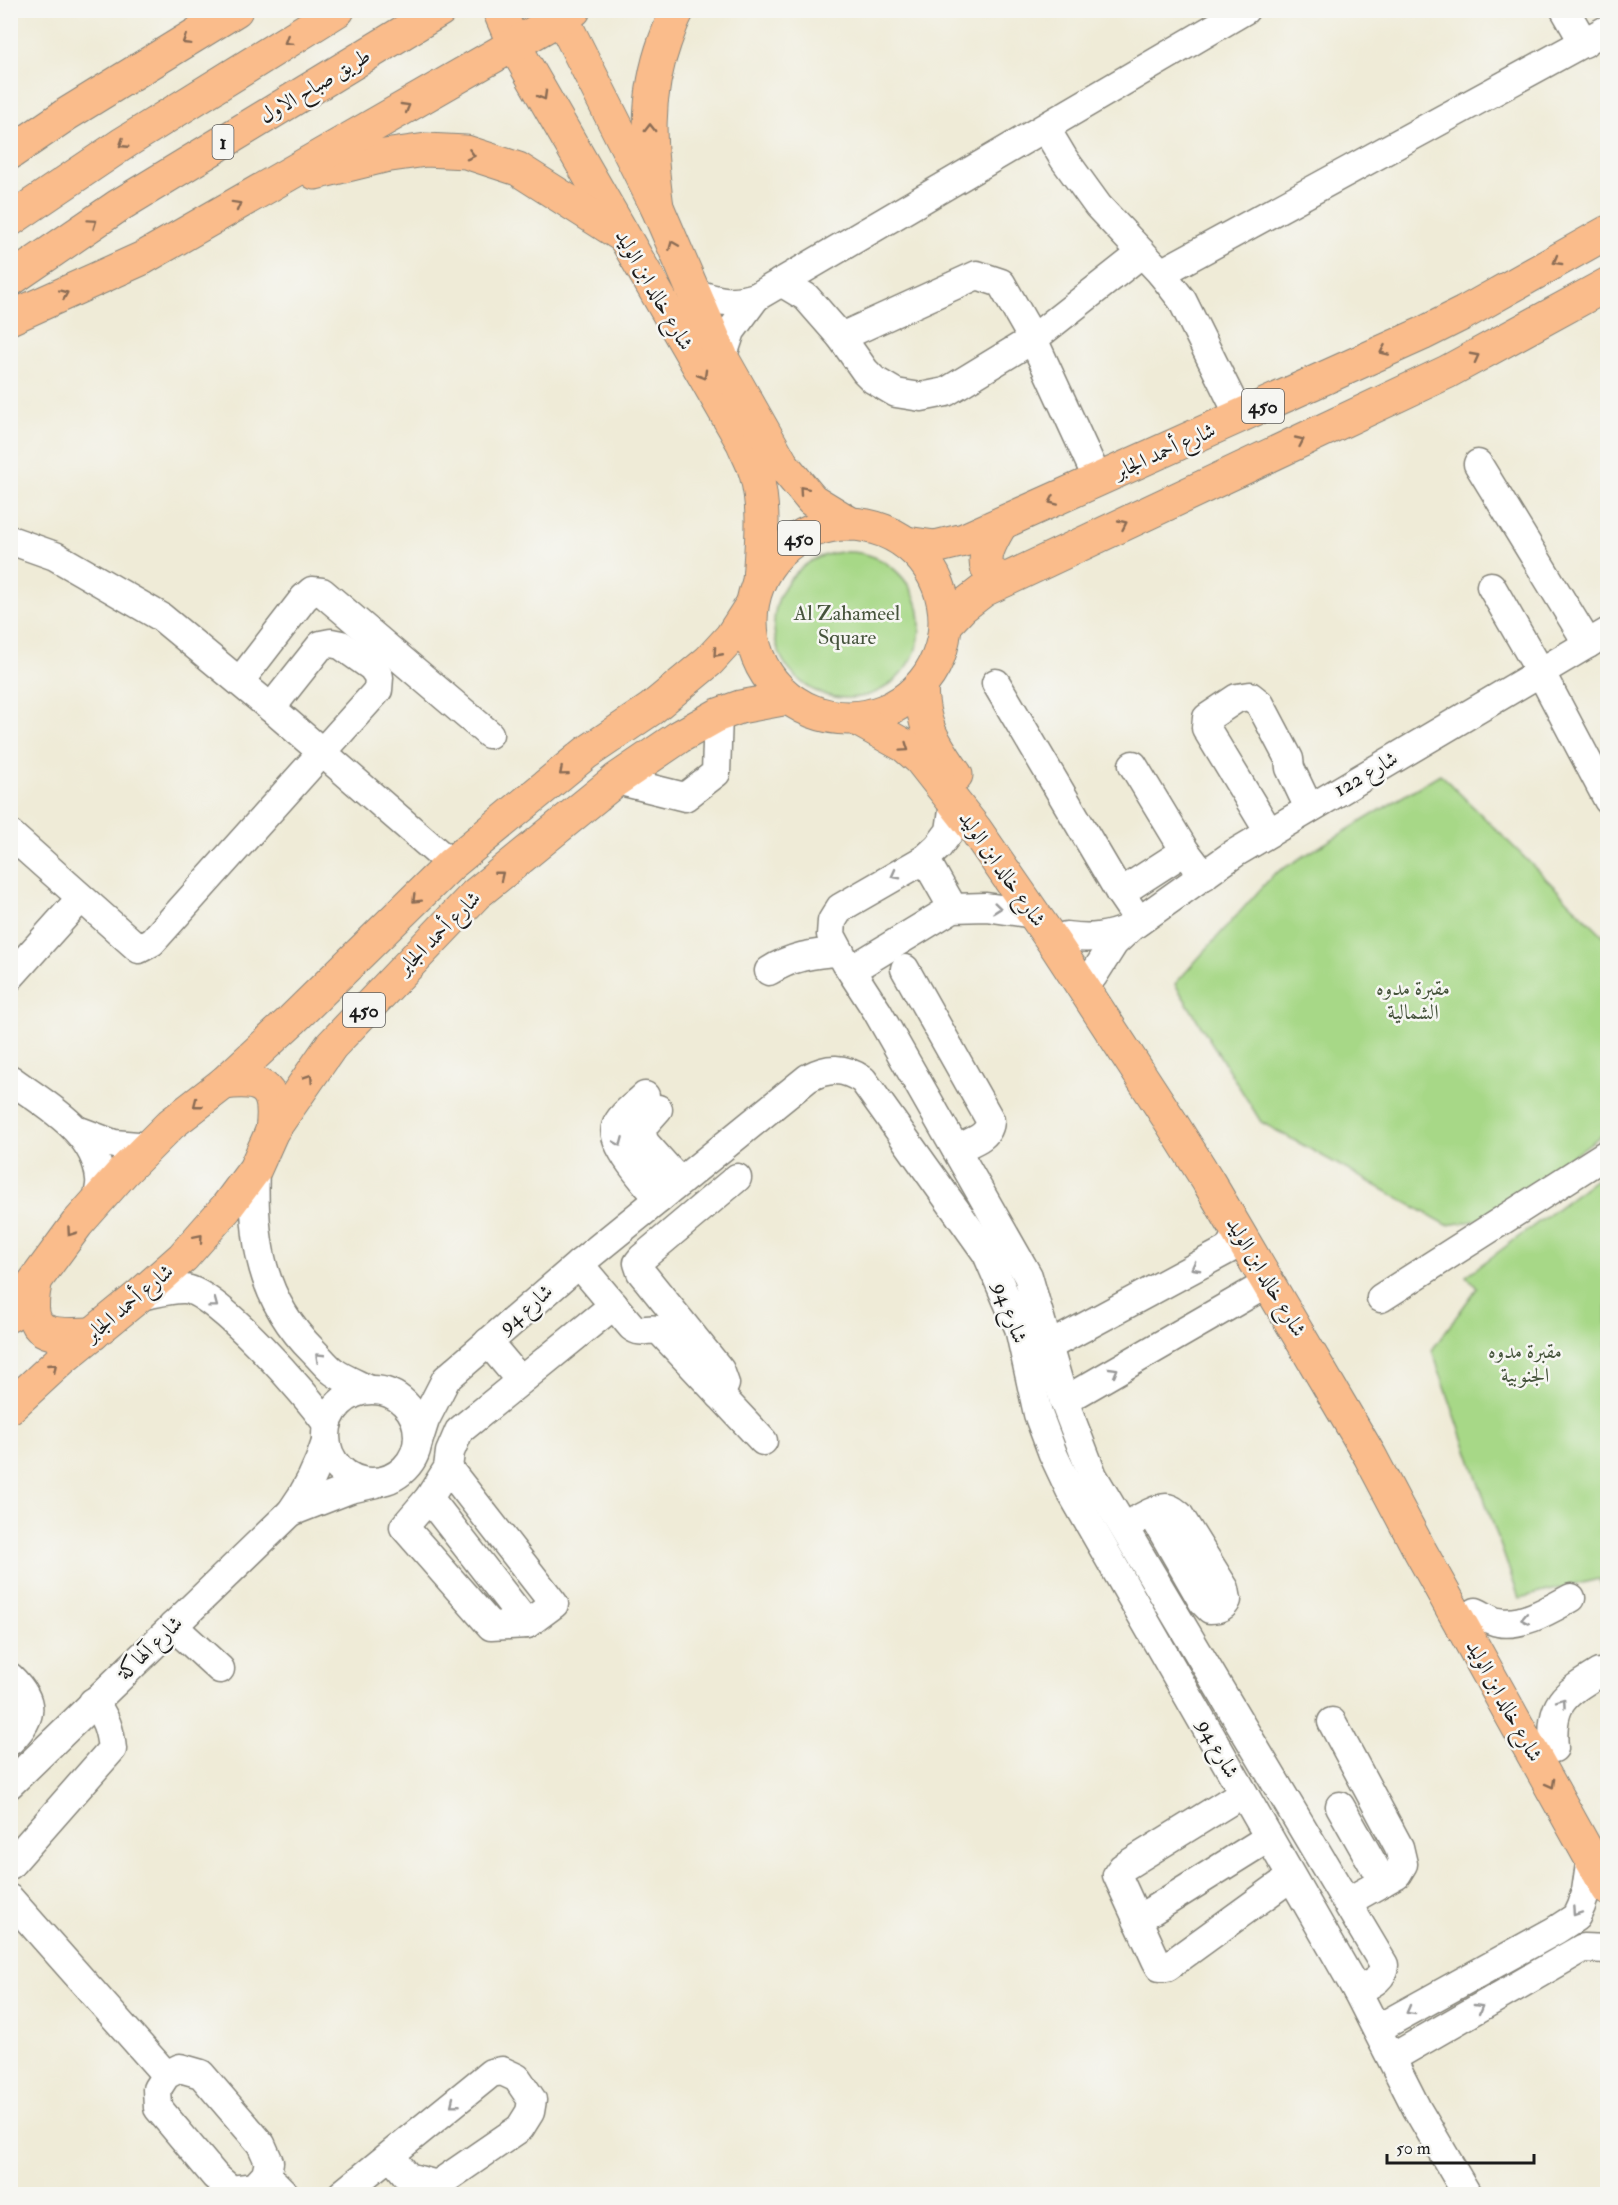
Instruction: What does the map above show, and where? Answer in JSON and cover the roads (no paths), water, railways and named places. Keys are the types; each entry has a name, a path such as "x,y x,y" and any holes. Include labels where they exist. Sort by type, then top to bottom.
{"main road":[{"path":"10,155 66,114 236,10"},
{"name":"1","path":"10,220 124,143 338,10"},
{"name":"طريق صباح الاول","path":"10,280 118,206 440,10"},
{"name":"شارع خالد ابن الوليد","path":"499,10 514,45 742,443 755,472 763,520 755,594"},
{"path":"657,207 650,149 650,100 659,58 678,10"},
{"path":"10,318 143,258 514,45 564,13"},
{"name":"شارع خالد ابن الوليد","path":"564,13 657,207 722,358 782,464 812,500 851,524"},
{"path":"270,186 384,156 426,150 466,152 518,168 623,236"},
{"name":"شارع أحمد الجابر","path":"906,543 935,547 964,540 1001,524 1464,313 1608,232"},
{"name":"450","path":"946,624 962,607 984,590 1447,372 1608,284"},
{"name":"450","path":"851,524 889,533 920,555 932,570 939,588 946,624 939,658 921,686 898,705 884,712 855,718 831,717 809,710 788,698 773,684 761,667 752,637 755,594 771,562 787,546 806,534 828,526 851,524"},
{"path":"1001,524 988,546 987,562 990,572 1004,580"},
{"name":"شارع أحمد الجابر","path":"10,1315 77,1224 171,1124 224,1083 292,1020 451,864 586,753 651,709 709,662 731,637 755,594"},
{"name":"شارع خالد ابن الوليد","path":"921,686 921,708 931,738 1155,1068 1240,1200 1554,1748 1599,1849 1608,1889"},
{"name":"شارع أحمد الجابر","path":"10,1407 63,1358 183,1257 226,1208 255,1169 272,1131 331,1046 477,894 616,780 679,737 718,714 740,707 788,698"},
{"path":"651,709 660,708 675,714 679,721 679,737"},
{"name":"شارع خالد ابن الوليد","path":"855,718 904,746 920,759 975,829 1133,1063 1273,1290 1370,1456 1418,1547 1599,1849"},
{"path":"224,1083 253,1082 264,1087 273,1100 272,1131"},
{"path":"35,1284 31,1301 32,1314 39,1327 50,1334 93,1334"}],"street":[{"path":"694,292 718,301 731,302 756,297 1046,129 1245,10"},
{"path":"781,282 806,297 874,380 896,393 921,397 946,392 1151,263 1596,36 1565,10"},
{"path":"1046,129 1098,207 1182,300 1240,417"},
{"path":"841,337 977,274 1001,283 1033,339 1098,480"},
{"path":"722,358 731,331 756,297"},
{"path":"1479,464 1598,638"},
{"path":"10,540 55,556 161,617 240,681 451,864"},
{"path":"1491,586 1540,671 1608,800"},
{"path":"240,681 304,598 312,591 322,592 489,734"},
{"name":"شارع 122","path":"1093,976 1114,943 1135,924 1269,832 1598,638"},
{"path":"10,834 139,949 152,942 378,690 379,677 372,667 341,645 331,643 321,645 271,708"},
{"path":"996,683 1120,893 1135,924"},
{"path":"1269,832 1206,728 1207,718 1237,698 1250,696 1260,704 1289,759 1300,766 1315,804"},
{"path":"616,780 685,797 716,773 718,714"},
{"path":"1133,765 1185,851 1204,876"},
{"path":"954,803 946,839 925,859 840,908 832,921 831,935 1028,1276 1064,1401 1093,1476 1384,1965 1380,1978 1357,1991"},
{"path":"1120,893 1185,851"},
{"path":"925,859 953,908"},
{"path":"10,977 81,898"},
{"path":"773,976 796,957 817,953 846,962 953,908 986,907 1034,914"},
{"name":"شارع 122","path":"1066,936 1104,937 1135,924"},
{"path":"905,969 990,1120 990,1128 986,1134 956,1149"},
{"name":"شارع 94","path":"418,1443 429,1410 446,1379 579,1264 808,1078 820,1071 837,1069 852,1072 863,1080 987,1254 1019,1328 1038,1414 1070,1490 1357,1991 1417,2109 1467,2194"},
{"path":"10,1079 77,1130 88,1143 97,1162 101,1182 96,1202"},
{"path":"651,1102 642,1127 643,1139 669,1190"},
{"path":"77,1130 114,1144 148,1147"},
{"path":"1381,1298 1608,1153"},
{"path":"139,1296 186,1289 211,1300 301,1389 326,1433 329,1454 336,1465 356,1479 382,1481 402,1471 409,1463 418,1443 417,1425 410,1408 396,1396 334,1372 300,1339 281,1312 269,1288 257,1239 254,1210 255,1169"},
{"path":"720,1395 725,1384 720,1371 641,1272 638,1263 737,1178"},
{"path":"1049,1346 1229,1249 1238,1231"},
{"path":"579,1264 636,1330 660,1331 763,1441"},
{"path":"1064,1401 1256,1290 1273,1290"},
{"path":"448,1468 555,1604 527,1623 491,1626 404,1527 429,1498 448,1468 450,1452 459,1431 614,1305"},
{"path":"488,1342 520,1380"},
{"name":"شارع 94","path":"373,1389 424,1386 446,1379"},
{"path":"326,1433 338,1404 356,1392 373,1389"},
{"name":"شارع آلهاكة","path":"10,1784 291,1512 314,1475 326,1433"},
{"name":"شارع آلهاكة","path":"291,1512 350,1489 382,1481"},
{"path":"429,1498 527,1623"},
{"path":"1124,1527 1152,1513"},
{"path":"1476,1612 1498,1622 1525,1620 1542,1614 1571,1598"},
{"path":"178,1621 225,1665"},
{"path":"1554,1748 1553,1729 1557,1710 1563,1698 1599,1673"},
{"path":"10,1677 24,1691 29,1708 25,1726 10,1741"},
{"path":"10,1865 112,1749 109,1726 93,1702"},
{"path":"1332,1722 1398,1847 1403,1864 1397,1874 1347,1902"},
{"path":"1215,1744 1242,1728"},
{"path":"1302,1828 1368,1790"},
{"path":"1243,1793 1122,1868 1117,1875 1156,1960 1160,1966 1167,1967 1291,1877"},
{"path":"1340,1806 1383,1882"},
{"path":"1137,1920 1268,1838"},
{"path":"1377,2029 1557,1930 1576,1917 1599,1849"},
{"path":"10,1899 166,2075"},
{"path":"1392,2058 1583,1948 1608,1949"},
{"path":"180,2068 201,2074 261,2144 276,2185 231,2190 215,2176 158,2108 157,2089 166,2075 180,2068"},
{"path":"342,2194 390,2155 491,2073 502,2071 517,2078 532,2100 530,2112 520,2128 437,2185 408,2177 390,2155"}],"park label":[{"name":"Al Zahameel Square","path":"847,625"},
{"name":"مقبرة مدوه الشمالية","path":"1413,1000"},
{"name":"مقبرة مدوه الجنوبية","path":"1525,1363"}]}
